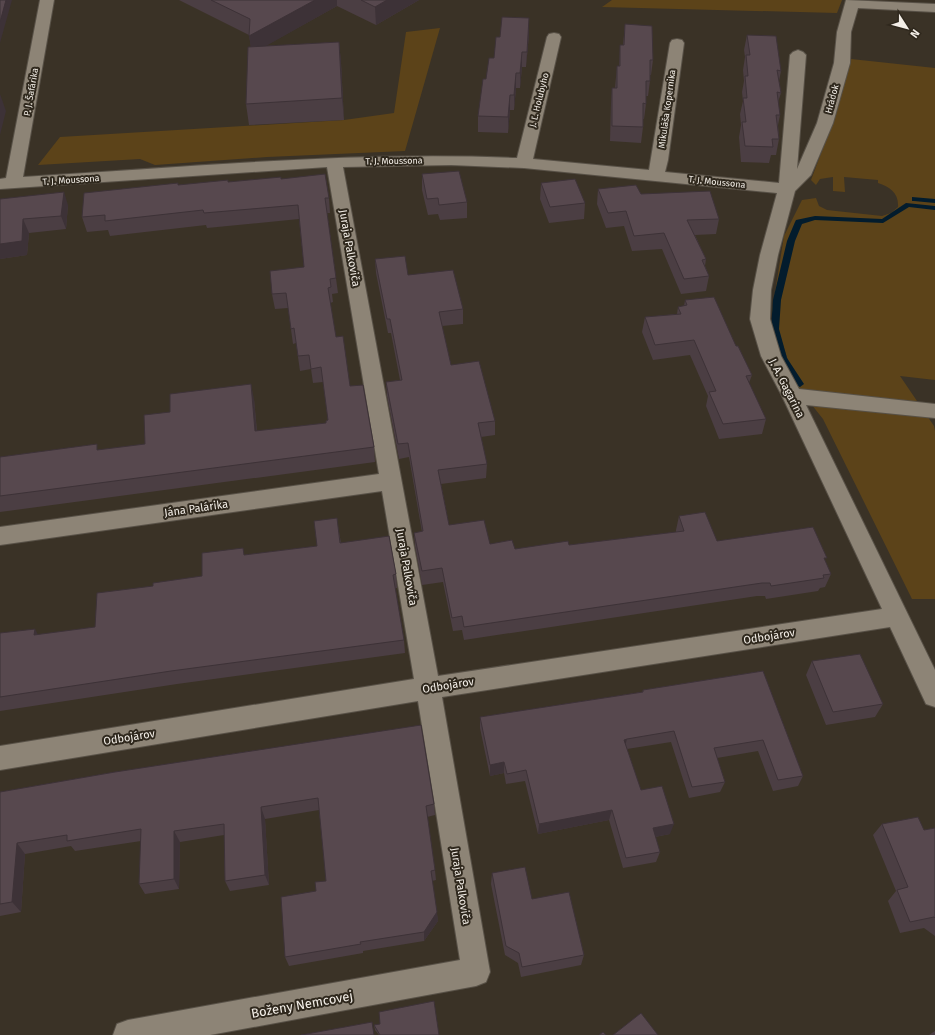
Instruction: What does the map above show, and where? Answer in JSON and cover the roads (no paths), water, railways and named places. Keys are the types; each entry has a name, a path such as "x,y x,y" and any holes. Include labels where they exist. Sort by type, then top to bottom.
{"street":[{"name":"P. J. Šafárika","path":"7,184 47,0"},
{"path":"853,2 935,8"},
{"name":"Hrádok","path":"787,189 803,175 825,123 842,63 844,32 853,2"},
{"name":"J. Ľ. Holubyho","path":"524,163 554,37"},
{"name":"Mikuláša Kopernika","path":"656,175 660,160 676,43"},
{"name":"J. A. Gagarina","path":"798,56 787,189 769,255 762,290 760,319 771,356 792,396 935,696"},
{"name":"T. J. Moussona","path":"7,184 334,162 451,160 524,163 787,189"},
{"name":"Juraja Palkoviča","path":"334,162 428,688 476,972"},
{"path":"792,396 935,411"},
{"name":"Jána Palárika","path":"0,536 391,480"},
{"name":"Odbojárov","path":"0,758 428,688 898,616"},
{"name":"Boženy Nemcovej","path":"128,1035 476,972"}],"waterway":[{"path":"914,199 935,201"},
{"path":"800,384 783,358 775,329 777,300 791,241 799,222 815,218 883,221 908,205 935,208"}]}
